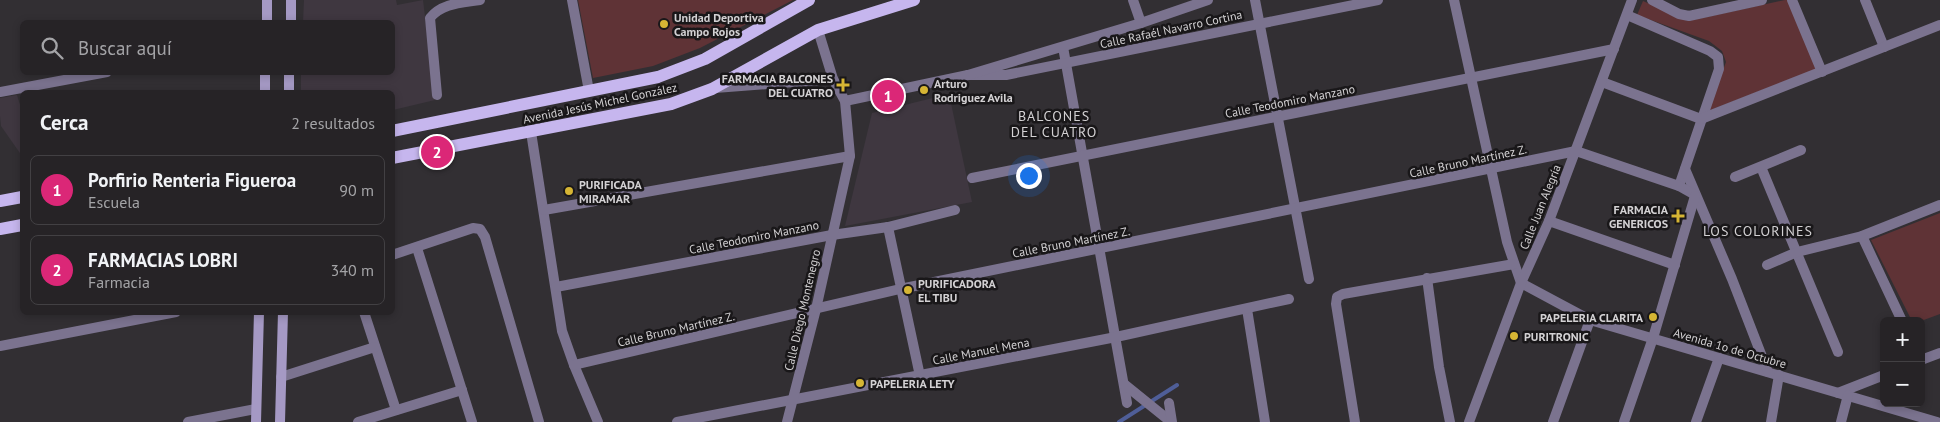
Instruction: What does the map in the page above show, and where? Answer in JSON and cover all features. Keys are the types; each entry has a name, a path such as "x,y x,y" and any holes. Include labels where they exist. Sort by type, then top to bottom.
{"main road":[{"name":"Avenida Jesús Michel González","path":"395,130 658,77 705,59 808,0"},
{"name":"Avenida Jesús Michel González","path":"395,157 671,104 712,89 818,30 914,0"},
{"path":"0,201 20,197"},
{"path":"0,229 20,225"}],"street":[{"path":"266,20 267,0"},
{"path":"291,0 291,20"},
{"path":"437,95 430,18 436,11 445,6 480,0"},
{"path":"572,0 589,91"},
{"path":"1133,0 1141,23"},
{"name":"Calle Rafaél Navarro Cortina","path":"845,101 968,75 1141,23 1208,0"},
{"path":"1255,0 1309,279"},
{"name":"Calle Rafaél Navarro Cortina","path":"968,75 1006,75 1378,0"},
{"path":"1454,0 1507,242 1521,284"},
{"name":"Calle Juan Alegría","path":"1469,422 1521,284 1549,221 1632,0"},
{"path":"1652,0 1680,14 1689,16 1762,0"},
{"path":"1792,0 1822,72"},
{"path":"1865,0 1884,47"},
{"path":"1627,15 1710,51 1718,57 1719,69 1679,186"},
{"path":"1602,82 1701,119 1940,25"},
{"name":"Calle Diego Montenegro","path":"787,422 816,309 850,156 845,101 832,79 818,30"},
{"path":"1063,46 1116,337 1127,386 1127,402"},
{"name":"Calle Teodomiro Manzano","path":"972,178 1614,49"},
{"path":"0,92 91,75"},
{"path":"265,90 266,75"},
{"path":"289,75 289,90"},
{"path":"712,89 832,79"},
{"path":"531,132 562,331 598,422"},
{"path":"1735,177 1801,150"},
{"path":"1576,151 1679,186 1695,196"},
{"name":"Calle Bruno Martínez Z.","path":"574,365 900,289 1576,151"},
{"path":"544,210 850,156"},
{"path":"1761,167 1838,352"},
{"path":"1685,169 1732,279 1768,372"},
{"path":"1624,422 1654,338 1695,196"},
{"path":"1767,265 1797,252 1862,236 1940,205"},
{"name":"Calle Teodomiro Manzano","path":"556,286 832,235 888,227 955,210"},
{"path":"1549,221 1675,265"},
{"path":"888,227 920,376"},
{"path":"395,254 473,228 480,229 485,238 539,422"},
{"path":"1862,236 1900,317"},
{"path":"416,248 472,422"},
{"path":"1355,422 1336,304 1337,298 1343,294 1514,264"},
{"path":"1427,278 1450,422"},
{"name":"Avenida 1o de Octubre","path":"1521,284 1590,320 1843,394 1918,419 1937,422"},
{"name":"Calle Manuel Mena","path":"677,422 1116,337 1289,299"},
{"path":"1247,309 1265,422"},
{"path":"0,346 160,315"},
{"path":"256,422 259,315"},
{"path":"280,422 283,315"},
{"path":"365,315 396,410"},
{"path":"1553,422 1590,320"},
{"path":"281,377 375,347"},
{"path":"1925,359 1940,353"},
{"path":"1696,422 1719,358"},
{"path":"1771,422 1779,376"},
{"path":"1841,422 1843,394 1880,377"},
{"path":"1127,386 1170,421"},
{"path":"358,422 462,390"},
{"path":"1169,402 1170,421"},
{"path":"188,422 256,409"}],"shaded area":[{"path":"304,0 396,0 397,5 423,0 435,100 395,110 395,90 301,90 301,75 395,75 395,20 303,20"},
{"name":"Unidad Deportiva Campo Rojos","path":"578,0 793,0 700,48 653,66 593,78"},
{"path":"1789,0 1817,69 1708,111 1726,62 1722,51 1709,41 1637,15 1643,1 1688,21"},
{"path":"949,94 972,202 845,226 872,113"},
{"path":"17,95 20,105 20,153 1,126 0,98"},
{"path":"1940,213 1940,314 1925,320 1925,317 1910,317 1871,240"}],"waterway":[{"path":"1119,422 1177,385"}],"place":[{"name":"Unidad Deportiva Campo Rojos","path":"664,24"},
{"name":"FARMACIA BALCONES DEL CUATRO","path":"843,85"},
{"name":"Arturo Rodriguez Avila","path":"924,90"},
{"name":"Porfirio Renteria Figueroa","path":"888,96"},
{"name":"FARMACIAS LOBRI","path":"437,152"},
{"name":"PURIFICADA MIRAMAR","path":"569,191"},
{"name":"FARMACIA GENERICOS","path":"1678,216"},
{"name":"PURIFICADORA EL TIBU","path":"908,290"},
{"name":"PAPELERIA CLARITA","path":"1653,317"},
{"name":"PURITRONIC","path":"1514,336"},
{"name":"PAPELERIA LETY","path":"860,383"}],"district":[{"name":"BALCONES DEL CUATRO","path":"1054,124"},
{"name":"LOS COLORINES","path":"1758,231"}]}
